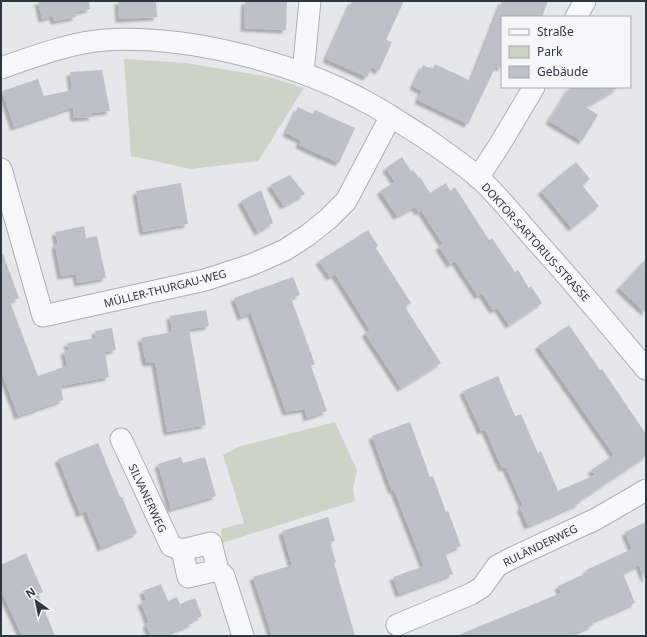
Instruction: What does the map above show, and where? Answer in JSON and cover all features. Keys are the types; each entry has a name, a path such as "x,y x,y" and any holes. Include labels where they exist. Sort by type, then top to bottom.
{"street":[{"path":"303,73 310,1"},
{"path":"577,16 585,1"},
{"name":"DOKTOR-SARTORIUS-STRASSE","path":"1,68 29,58 78,45 104,40 145,40 194,45 244,56 303,73 358,97 391,116 446,152 478,178 503,203 583,294 646,369"},
{"path":"478,178 533,88"},
{"name":"MÜLLER-THURGAU-WEG","path":"1,169 43,316 205,280 251,265 285,250 308,235 328,219 346,201 391,116"},
{"name":"SILVANERWEG","path":"121,440 171,546 182,550"},
{"name":"RULÄNDERWEG","path":"397,625 471,594 482,587 497,566 596,519 646,490"},
{"path":"218,570 188,577 182,550 211,543 218,570 224,576 243,636"}],"green space":[{"path":"124,59 186,63 269,77 304,88 258,161 191,169 131,156"},
{"path":"335,422 357,470 353,488 355,501 222,543 221,529 244,523 223,455 238,447"}],"building":[{"path":"38,1 89,1 90,9 75,12 76,17 54,21 53,16 42,19"},
{"path":"118,1 156,1 157,17 119,19"},
{"path":"245,1 287,1 286,30 244,28"},
{"path":"352,1 404,1 386,40 392,42 379,71 372,67 367,77 326,59"},
{"path":"502,1 548,1 542,16 501,16 501,68 496,66 468,124 418,100 422,91 413,86 423,65 433,69 435,64 471,81"},
{"path":"102,70 110,111 92,113 92,117 74,118 73,107 14,127 2,91 38,79 44,96 72,90 70,72"},
{"path":"569,88 617,88 586,107 598,115 582,141 549,121"},
{"path":"298,107 313,114 315,110 355,128 339,163 299,145 301,140 286,133"},
{"path":"402,157 411,171 413,170 419,178 420,177 430,193 446,183 450,191 455,187 489,240 492,238 515,272 518,270 529,288 531,286 542,303 509,325 498,308 493,310 482,293 478,296 455,261 450,264 439,247 443,244 421,210 418,212 415,207 397,216 380,191 395,182 386,168"},
{"path":"576,162 590,179 582,185 599,206 572,228 541,191"},
{"path":"290,175 305,194 284,206 270,185"},
{"path":"181,183 188,224 143,232 136,191"},
{"path":"261,190 273,223 258,232 241,201"},
{"path":"84,226 86,238 97,236 106,278 78,283 76,274 61,276 55,245 58,244 55,232"},
{"path":"368,230 378,246 376,248 411,303 405,307 441,363 401,388 365,333 370,330 335,274 330,277 319,261"},
{"path":"3,254 19,298 10,302 38,376 67,366 64,351 69,350 67,343 96,338 95,331 112,328 116,350 105,352 109,377 61,386 63,400 18,416 1,370 1,255"},
{"path":"646,259 646,313 619,288"},
{"path":"293,277 300,295 291,298 315,364 311,366 327,411 307,418 305,409 286,412 251,313 241,317 234,298"},
{"path":"206,310 209,326 189,329 206,425 167,432 155,362 146,363 141,338 172,332 170,316"},
{"path":"569,325 600,370 602,369 646,434 646,456 579,501 580,503 528,526 520,507 523,506 506,467 502,468 485,429 481,431 463,391 498,376 515,416 521,414 538,453 541,451 558,491 595,475 591,470 614,455 538,346"},
{"path":"410,422 430,477 433,476 446,512 448,511 461,546 445,553 453,574 399,594 393,577 424,566 394,490 392,491 372,436"},
{"path":"98,443 120,497 122,497 137,533 101,548 86,511 80,514 58,459"},
{"path":"181,457 183,463 205,457 216,496 171,509 158,464"},
{"path":"328,517 335,541 330,542 336,562 334,563 355,636 272,636 253,577 292,565 282,531"},
{"path":"646,522 646,581 639,565 623,573 635,603 591,622 593,625 568,636 456,636 561,593 558,586 587,573 586,570 632,549 625,532"},
{"path":"26,553 43,592 38,594 55,636 22,636 1,590 1,565"},
{"path":"161,584 168,601 177,597 180,604 195,598 202,616 192,620 193,623 162,636 151,636 146,624 149,623 141,602 146,600 143,591"}]}
